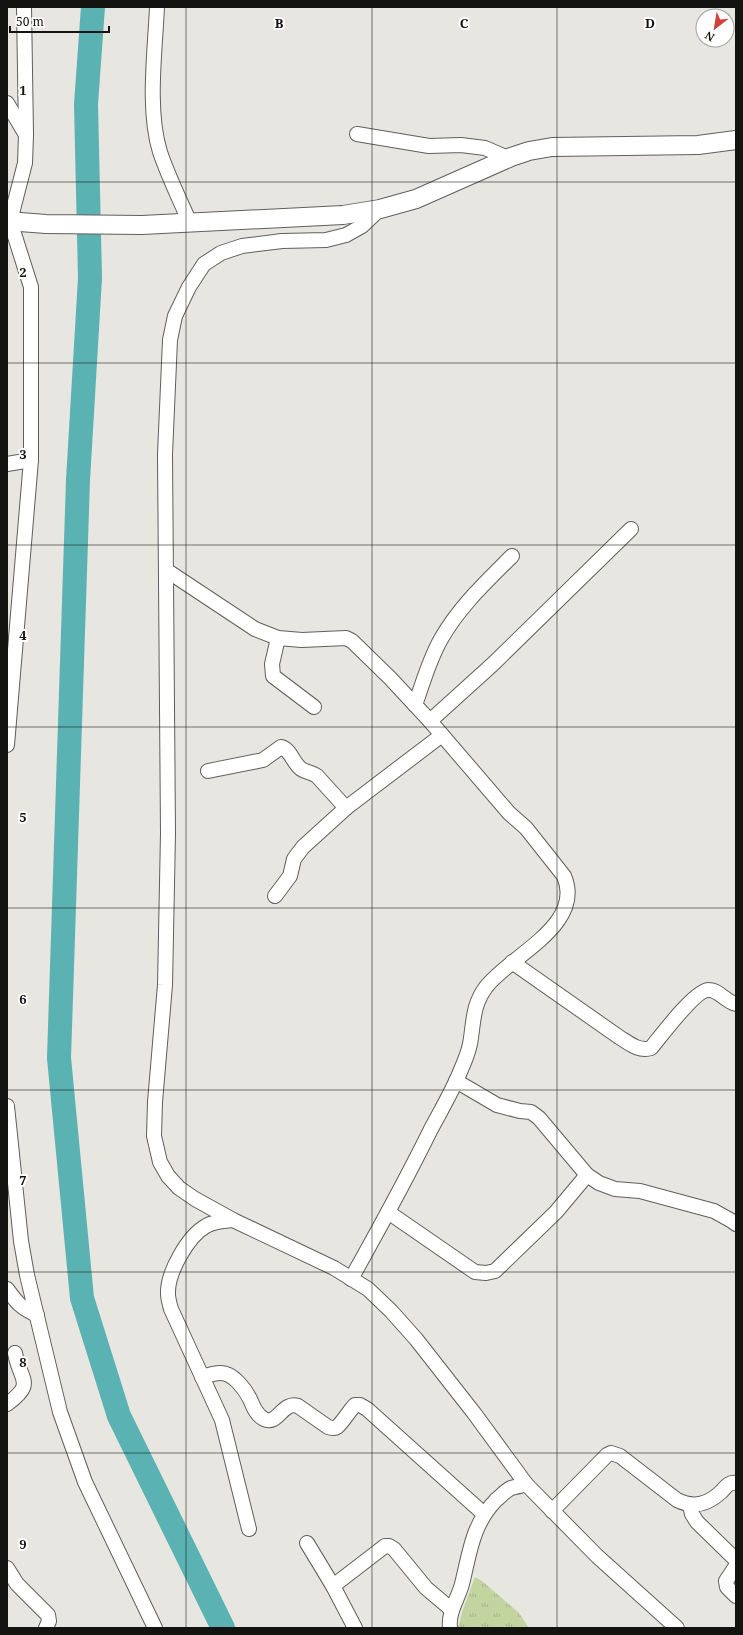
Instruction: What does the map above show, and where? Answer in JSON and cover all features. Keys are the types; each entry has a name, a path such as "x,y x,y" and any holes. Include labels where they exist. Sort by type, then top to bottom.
{"street":[{"path":"7,745 10,680 16,632 31,460 32,286 9,221 25,163 24,7"},
{"path":"157,7 154,93 155,127 160,152 190,223"},
{"path":"7,103 26,135"},
{"path":"357,134 429,146 461,145 485,148 508,158"},
{"path":"9,221 46,224 142,225 343,215 380,209 416,199 508,158 529,151 552,147 698,146 736,140"},
{"path":"380,209 362,226 346,236 326,240 282,241 242,246 221,253 204,264 189,287 174,316 170,340 165,454 168,848 165,985 155,1102 154,1136 160,1162 168,1176 179,1188 195,1200 233,1220 334,1268 368,1289 392,1311 416,1339 526,1484 552,1512 671,1626"},
{"path":"7,464 31,460"},
{"path":"430,721 493,664 631,529"},
{"path":"415,705 432,657 444,634 478,589 512,556"},
{"path":"166,570 255,629 278,638 302,640 346,638 362,648 442,734 509,813 526,828 564,876 568,885 569,892 566,906 559,919 534,944 512,962 487,986 479,998 474,1013 470,1044 466,1060 388,1212 351,1279"},
{"path":"7,646 16,632"},
{"path":"278,638 272,664 273,676 314,707"},
{"path":"275,896 290,876 297,854 346,808 442,734"},
{"path":"208,771 260,762 281,746 287,749 301,769 317,776 346,808"},
{"path":"512,962 619,1037 636,1048 644,1050 651,1048 693,998 704,991 710,989 726,1000 736,1004"},
{"path":"456,1081 497,1105 520,1111 531,1112 539,1118 587,1175 599,1184 615,1189 640,1191 714,1211 736,1224"},
{"path":"7,1106 21,1241 60,1412 85,1482 155,1628"},
{"path":"388,1212 475,1272 486,1274 495,1271 556,1212 587,1175"},
{"path":"233,1220 214,1223 207,1226 192,1238 175,1264 169,1282 168,1295 171,1309 222,1420 249,1529"},
{"path":"7,1289 22,1308 37,1315"},
{"path":"7,1404 22,1392 24,1386 24,1378 17,1363 16,1353"},
{"path":"202,1377 220,1373 231,1376 247,1393 259,1415 268,1420 273,1420 288,1406 293,1404 332,1429 337,1427 355,1405 360,1405 484,1514"},
{"path":"552,1512 611,1453 620,1456 677,1500 690,1505 700,1504 720,1493 727,1485 732,1483 736,1484"},
{"path":"450,1628 449,1620 461,1586 474,1532 489,1508 510,1489 526,1484"},
{"path":"690,1505 692,1514 697,1522 736,1560"},
{"path":"307,1543 333,1586 355,1628"},
{"path":"333,1586 385,1546 389,1546 394,1549 426,1588 452,1610"},
{"path":"736,1566 726,1581 727,1586 736,1596"},
{"path":"7,1568 18,1584 48,1615 49,1621 46,1628"}],"green space":[{"path":"475,1577 482,1581 519,1613 529,1628 458,1628 462,1612"}],"waterway":[{"path":"93,7 86,104 90,278 78,480 59,1058 82,1298 119,1416 223,1628"}]}
